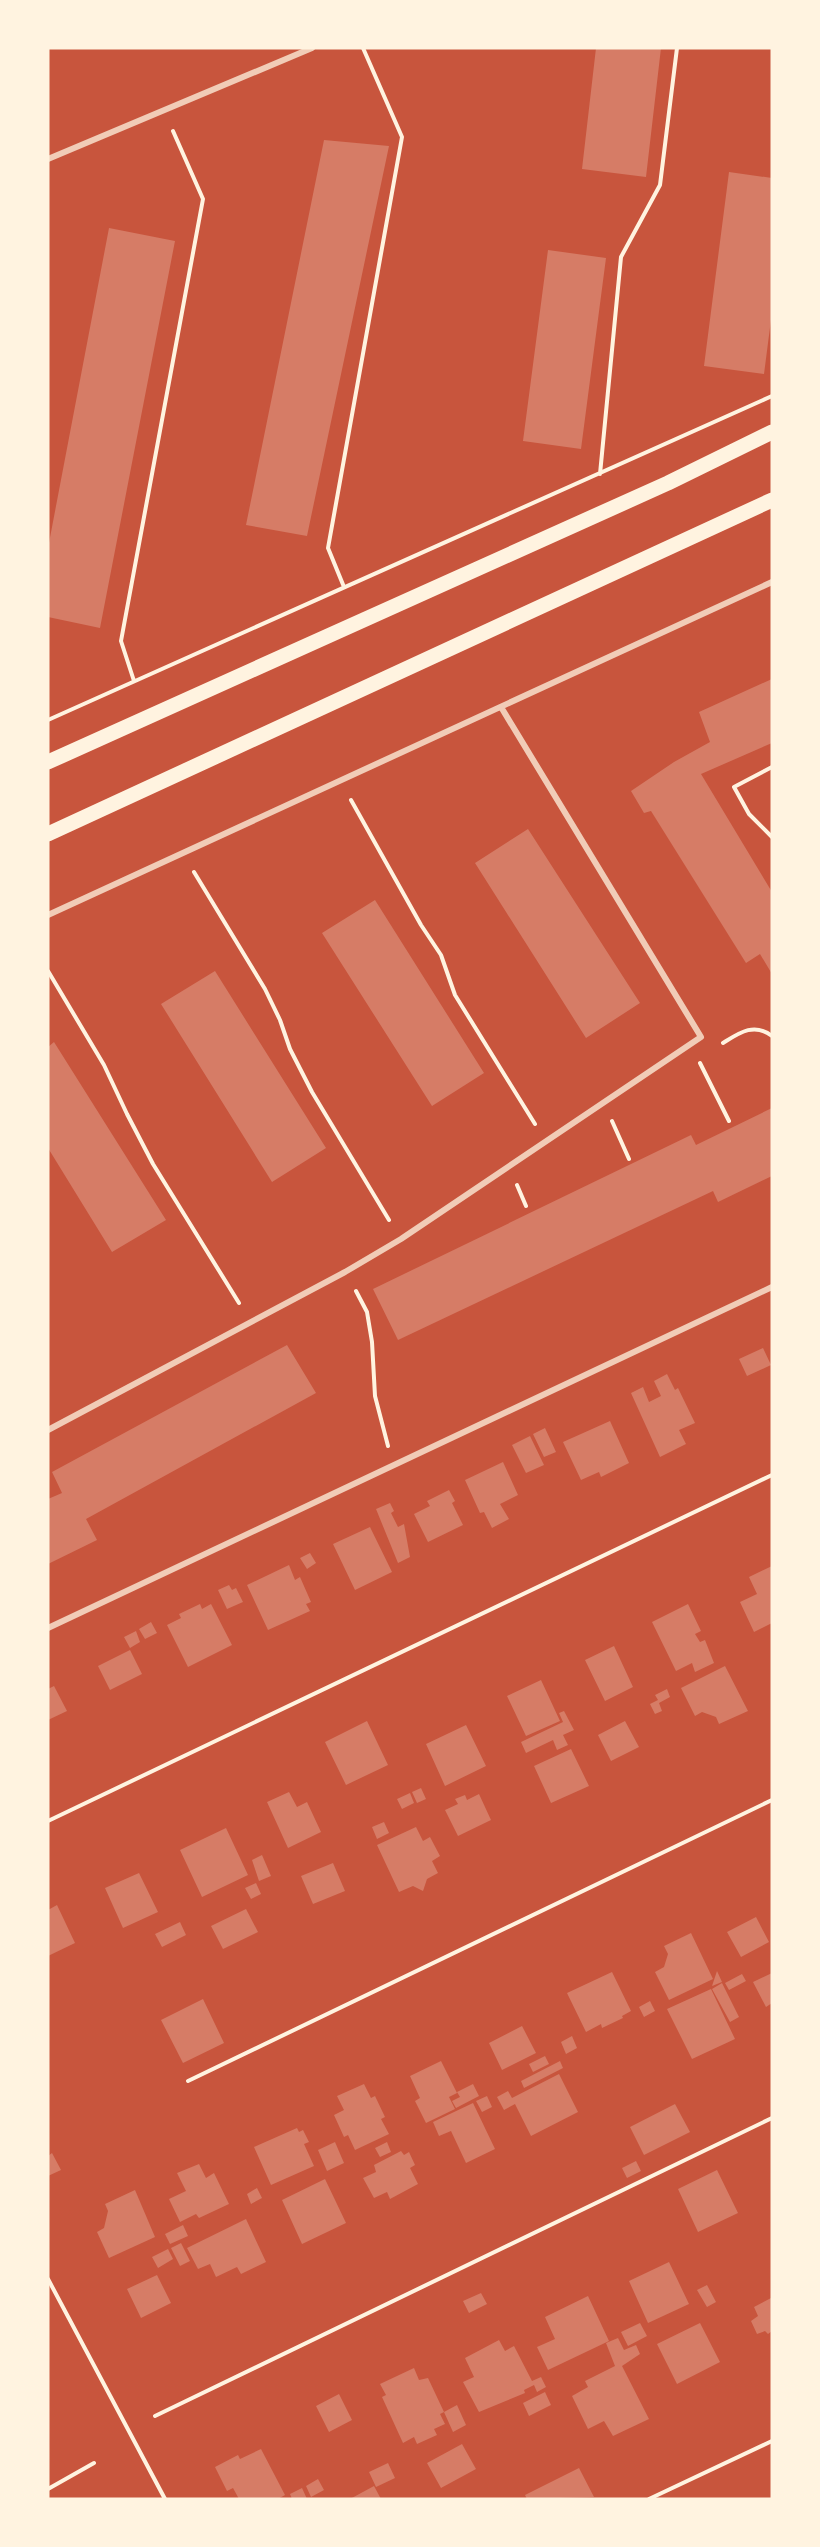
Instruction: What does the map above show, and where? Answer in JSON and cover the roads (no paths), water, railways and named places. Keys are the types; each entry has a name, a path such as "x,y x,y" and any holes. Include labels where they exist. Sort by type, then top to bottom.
{"main road":[{"path":"48,762 668,483 772,432"},
{"path":"48,834 772,500"}],"street":[{"path":"48,159 312,48"},
{"path":"48,915 772,582"},
{"path":"48,1430 345,1272 401,1239 701,1037 501,707"},
{"path":"48,1628 772,1287"}]}
